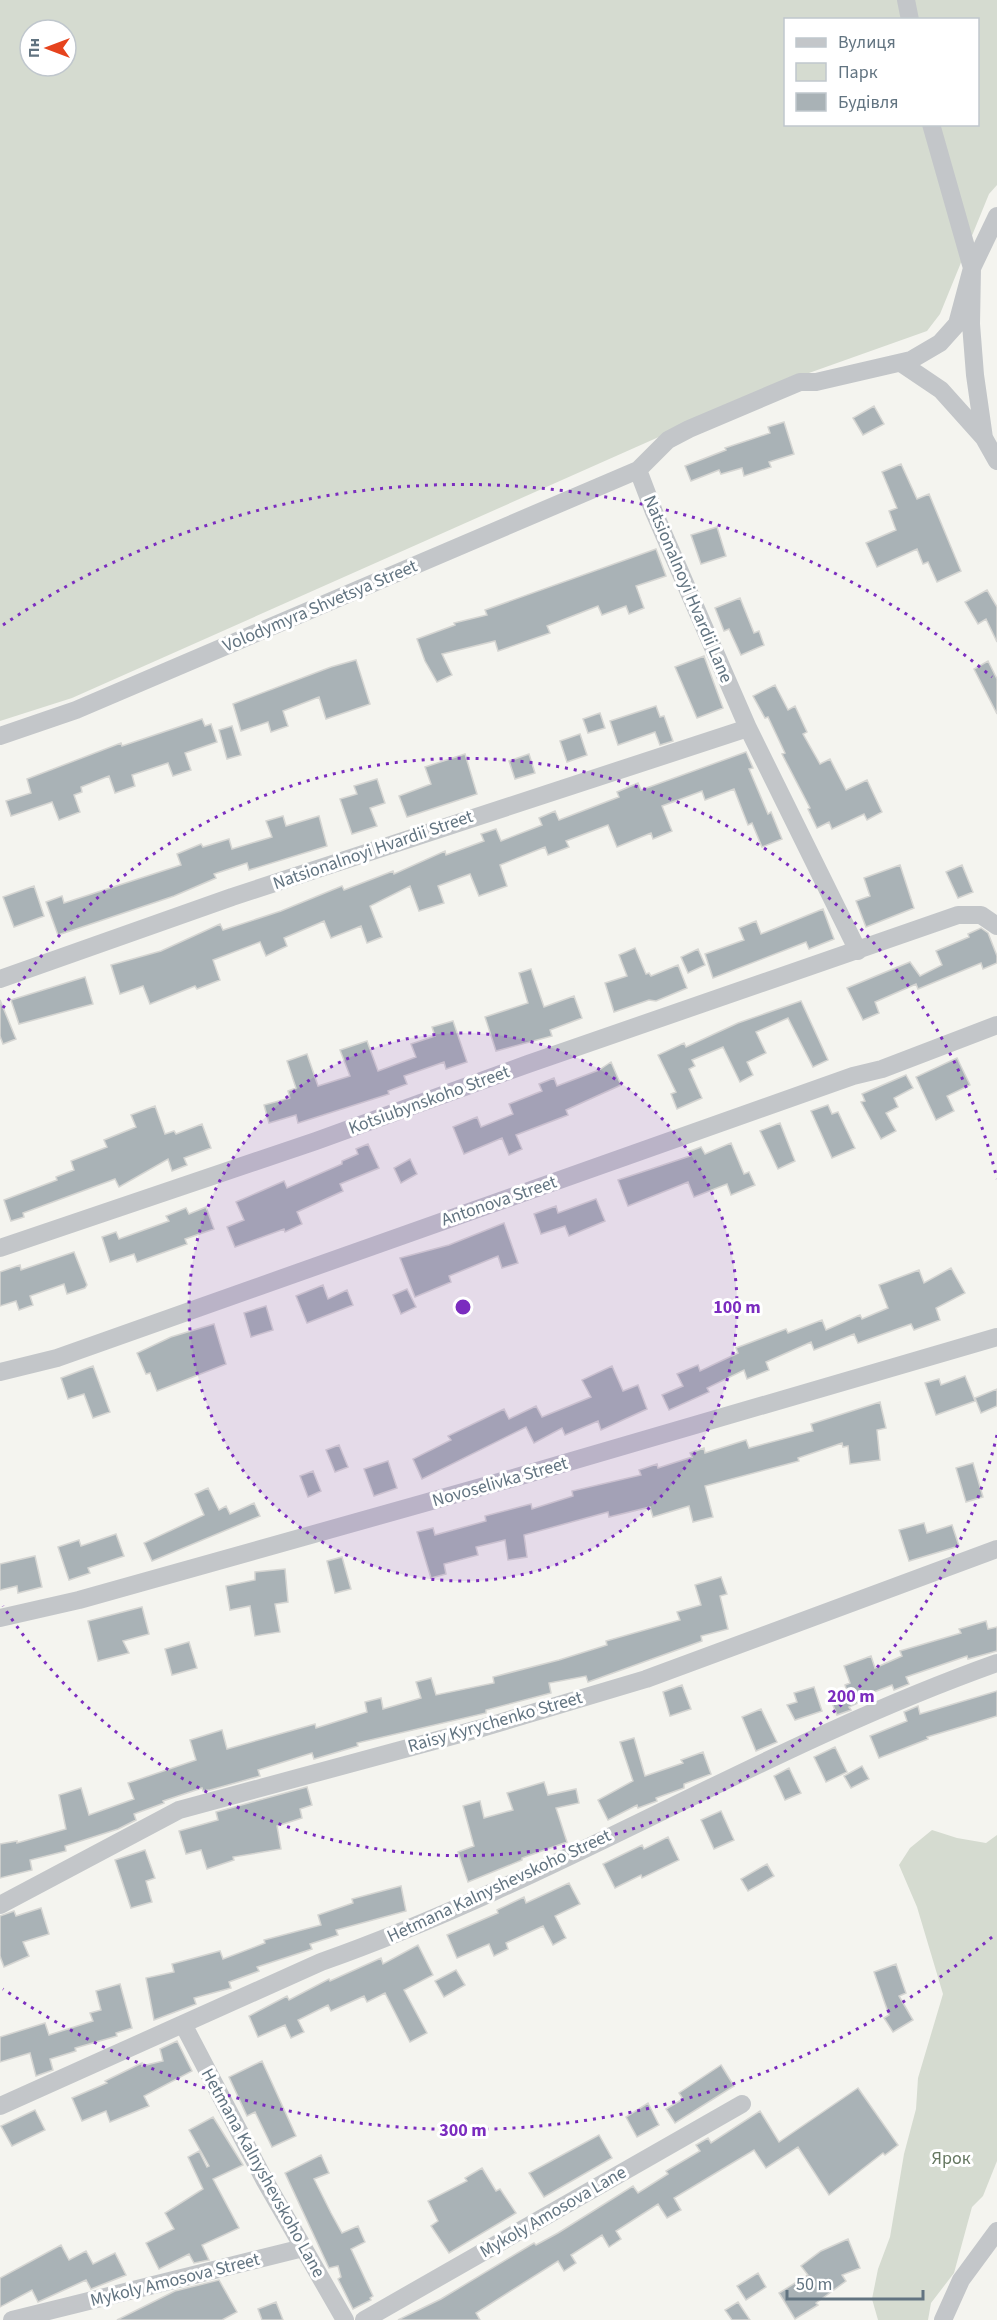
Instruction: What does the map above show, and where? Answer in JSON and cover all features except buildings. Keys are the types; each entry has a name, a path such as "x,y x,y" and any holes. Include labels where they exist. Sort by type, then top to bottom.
{"street":[{"path":"906,0 910,18"},
{"path":"933,126 972,268 971,324 984,438"},
{"path":"638,470 668,440 727,412 800,382 816,382 911,360 940,343 957,324 972,268 997,216"},
{"path":"901,363 941,390 984,438 997,461"},
{"name":"Natsionalnoyi Hvardii Lane","path":"638,470 748,728 858,951"},
{"name":"Volodymyra Shvetsya Street","path":"0,736 76,710 638,470"},
{"name":"Natsionalnoyi Hvardii Street","path":"0,979 276,882 748,728"},
{"name":"Kotsiubynskoho Street","path":"0,1248 958,915 981,915 997,926"},
{"name":"Antonova Street","path":"0,1372 68,1354 842,1080 882,1069 997,1025"},
{"name":"Novoselivka Street","path":"0,1618 91,1596 517,1477 997,1336"},
{"name":"Raisy Kyrychenko Street","path":"0,1905 179,1810 482,1728 646,1679 997,1549"},
{"name":"Hetmana Kalnyshevskoho Street","path":"0,2106 321,1962 375,1942 468,1902 882,1707 997,1663"},
{"name":"Hetmana Kalnyshevskoho Lane","path":"183,2024 230,2119 345,2320"},
{"name":"Mykoly Amosova Lane","path":"364,2320 742,2104"},
{"path":"943,2320 961,2280 997,2231"},
{"name":"Mykoly Amosova Street","path":"12,2320 303,2248"}],"green space":[{"path":"0,0 997,0 997,185 989,194 940,314 927,331 778,384 72,698 0,721"},
{"name":"Ярок","path":"932,1830 957,1838 986,1843 997,1835 997,2161 983,2196 972,2207 954,2273 931,2303 928,2320 878,2320 872,2299 878,2269 890,2237 904,2154 916,2109 918,2078 943,1994 917,1907 899,1865 910,1848"}]}
